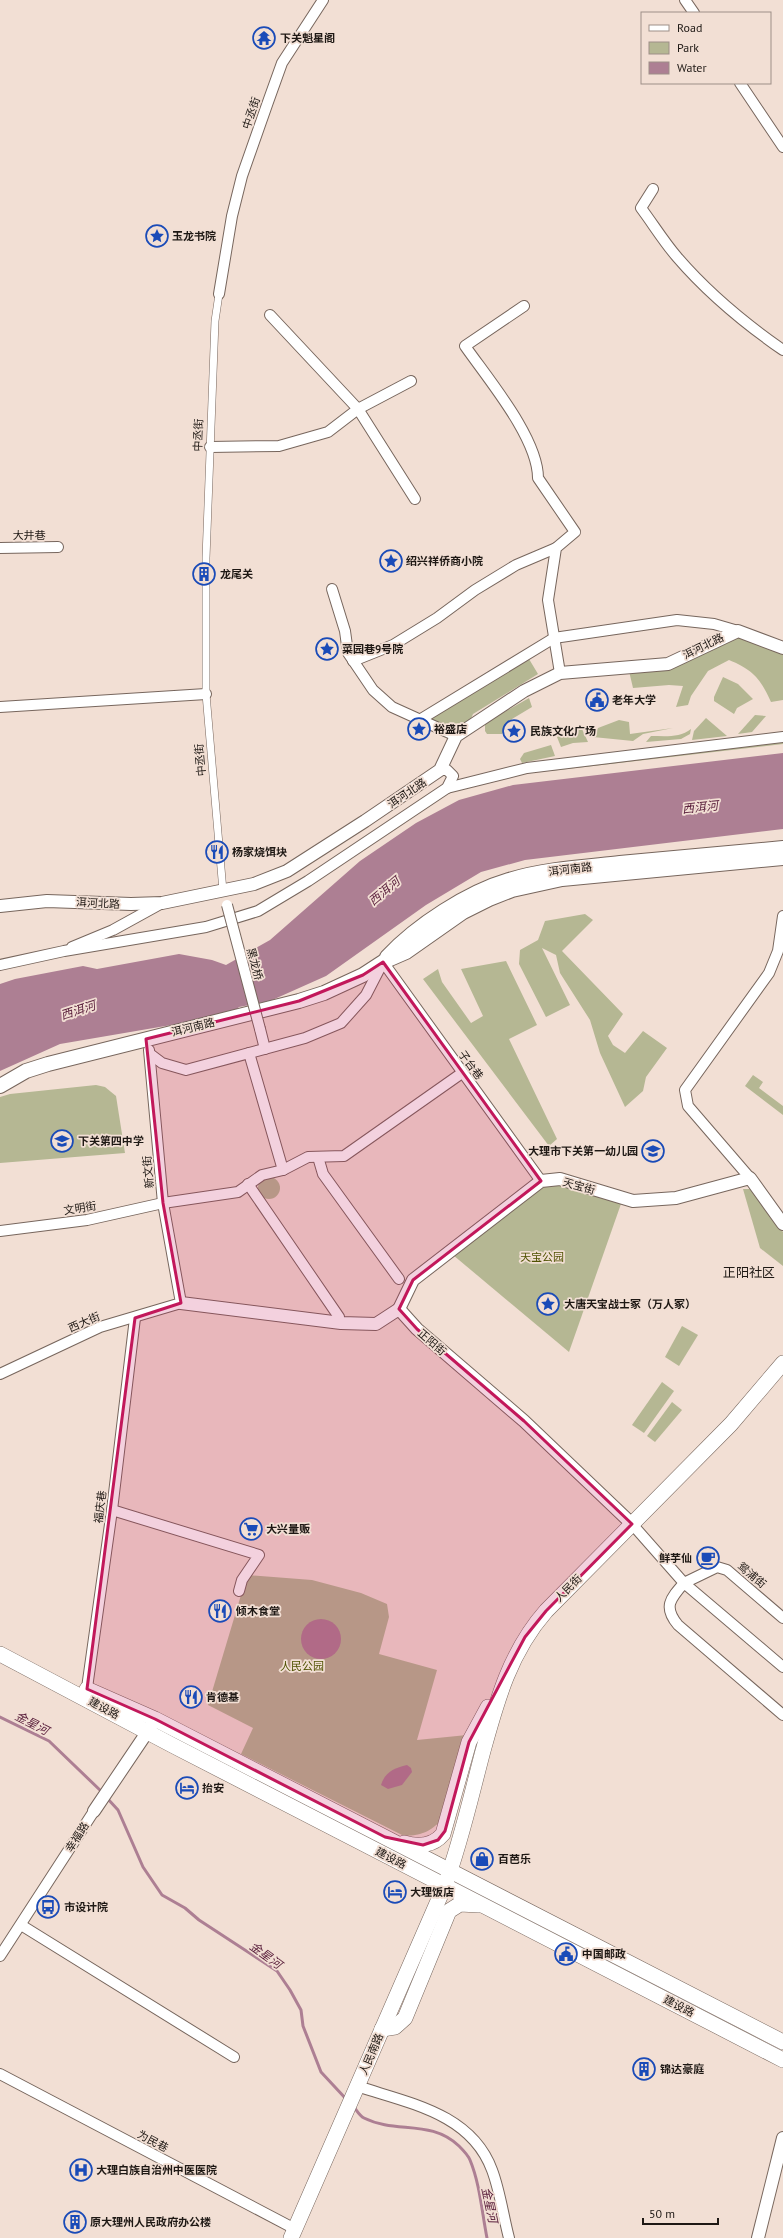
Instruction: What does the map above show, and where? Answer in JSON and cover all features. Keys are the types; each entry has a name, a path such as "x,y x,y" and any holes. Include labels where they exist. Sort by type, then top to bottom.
{"main road":[{"name":"洱河南路","path":"383,962 400,943 458,904 484,889 509,880 561,869 783,848"},
{"name":"洱河南路","path":"0,1086 35,1068 309,998 351,980 383,962 406,952 463,912 488,899 512,890 562,880 783,858"},
{"name":"人民街","path":"450,1871 493,1713 508,1670 520,1645 534,1624 731,1424 783,1363"},
{"name":"建设路","path":"0,1644 86,1693"},
{"name":"建设路","path":"0,1654 86,1693 385,1837 783,2042"},
{"path":"385,1837 418,1845 432,1843 443,1834 469,1742 498,1684 508,1670"},
{"name":"建设路","path":"152,1725 445,1885 783,2060"},
{"name":"人民南路","path":"293,2234 450,1871"},
{"path":"382,2029 394,2027 405,2018 450,1910 465,1903 488,1907"}],"street":[{"name":"中丞街","path":"223,891 206,694 206,558 215,321 232,216 242,176 277,76 287,54 324,0"},
{"path":"685,0 693,12"},
{"path":"741,84 783,147"},
{"path":"653,189 641,208 676,256 714,296 755,331 783,350"},
{"path":"353,661 392,645 437,618 475,590 516,566 556,548 575,532 538,478 538,467 521,427 466,346 524,306"},
{"path":"270,315 358,409 415,499"},
{"path":"210,447 279,446 328,432 358,409 411,381"},
{"name":"大井巷","path":"0,548 58,547"},
{"path":"556,548 548,600 560,673"},
{"path":"332,589 344,631 348,652 373,690 392,706 456,736 440,770 447,770 454,776 447,788"},
{"path":"421,719 554,638 677,620 714,624 738,630"},
{"name":"洱河北路","path":"456,736 524,690 560,673 668,664 738,630 783,648"},
{"path":"0,707 206,694"},
{"path":"0,965 64,951 206,927 258,911 308,881 447,788 527,768 783,737"},
{"name":"洱河北路","path":"0,906 47,901 131,904 162,903 254,884 287,871 365,821 440,770"},
{"name":"黑龙桥","path":"223,891 265,1049"},
{"path":"64,951 113,930 162,903"},
{"path":"783,916 778,951 770,973 685,1090 688,1106 750,1178 783,1224"},
{"path":"150,1054 162,1063 186,1070 305,1038 341,1024 366,995 383,962"},
{"name":"子台巷","path":"383,962 462,1073 542,1181"},
{"name":"新文街","path":"146,1039 150,1054 163,1203 181,1303"},
{"path":"249,1054 283,1170"},
{"name":"文明街","path":"0,1232 87,1220 163,1203 238,1192 245,1189 248,1184 262,1175 283,1170 308,1157 344,1156 462,1073"},
{"path":"318,1157 323,1174 399,1279"},
{"name":"天宝街","path":"542,1181 560,1179 633,1201 676,1198 750,1178"},
{"path":"181,1303 341,1323 376,1324 399,1309 413,1280 542,1181"},
{"path":"248,1184 339,1317"},
{"name":"西大街","path":"0,1374 100,1327 135,1318 181,1303"},
{"name":"正阳街","path":"399,1309 417,1329 524,1421 632,1524"},
{"name":"福庆巷","path":"86,1693 112,1510 135,1318"},
{"path":"112,1510 259,1555 242,1580 240,1591"},
{"path":"632,1524 684,1583 783,1667"},
{"name":"鸳浦街","path":"684,1583 717,1568 727,1570 783,1618"},
{"path":"684,1583 671,1598 670,1610 672,1618 783,1715"},
{"name":"幸福路","path":"0,1956 111,1785 152,1725"},
{"path":"20,1924 234,2057"},
{"name":"为民巷","path":"0,2074 293,2234"},
{"path":"352,2098 439,2114 457,2124 472,2137 481,2148 492,2168 509,2238"},
{"path":"758,2238 783,2138"}],"highlighted area":[{"path":"383,962 541,1181 413,1280 399,1309 417,1329 524,1421 632,1524 546,1611 525,1637 469,1742 445,1831 438,1840 423,1845 385,1837 155,1719 87,1689 135,1318 181,1303 163,1203 146,1039 299,1001 363,975"}],"green space":[{"path":"737,634 783,650 783,700 771,702 759,681 750,671 729,660 708,671 691,696 688,705 676,707 683,686 669,685 633,688 629,671 675,667"},
{"path":"529,659 538,674 473,714 470,721 455,730 448,724 438,725 431,718 504,672"},
{"path":"723,677 738,684 753,699 737,708 734,714 714,701 714,697"},
{"path":"529,698 532,707 512,719 502,734 487,734 485,731 485,723"},
{"path":"755,715 766,716 752,732 738,734"},
{"path":"706,718 727,736 692,740 694,731"},
{"path":"619,720 629,722 630,734 673,728 643,734 633,741 593,737 598,728"},
{"path":"575,727 582,729 588,742 573,743 561,747 557,737 568,729"},
{"path":"691,729 690,734 681,739 646,742 651,736 677,735"},
{"path":"783,740 783,744 550,771 550,768"},
{"path":"551,745 555,756 522,763 520,759 524,753"},
{"path":"585,914 593,920 562,951 623,1014 608,1036 613,1045 625,1053 643,1031 667,1048 646,1077 643,1091 625,1107 600,1053 590,1020 560,973 556,955 542,948 570,1005 546,1017 519,964 520,950 538,940 545,921"},
{"path":"506,961 537,1025 509,1039 557,1139 549,1146 423,979 438,969 442,982 471,1023 483,1016 461,969"},
{"path":"753,1075 763,1082 759,1088 783,1106 783,1115 745,1086"},
{"path":"96,1085 105,1087 116,1096 125,1153 0,1163 0,1097 10,1094"},
{"path":"269,1177 273,1178 279,1184 279,1192 273,1198 269,1199 265,1198 259,1192 258,1188 259,1184 265,1178"},
{"name":"天宝公园","path":"561,1183 622,1201 569,1352 453,1255 543,1185"},
{"path":"743,1189 752,1189 783,1232 783,1266 760,1248"},
{"path":"682,1326 698,1335 679,1366 665,1357"},
{"path":"662,1382 674,1391 644,1433 632,1425"},
{"path":"672,1402 682,1410 655,1442 647,1436"},
{"name":"人民公园","path":"247,1575 312,1580 361,1593 387,1604 389,1617 379,1654 437,1670 417,1740 467,1735 443,1819 434,1827 421,1834 404,1836 241,1754 253,1728 208,1705"}],"water":[{"name":"西洱河","path":"783,753 783,829 525,860 481,872 426,905 326,976 270,1001 239,1007 233,1013 218,1017 60,1044 0,1071 0,984 15,979 83,966 97,969 179,954 212,960 226,965 270,940 360,861 416,823 459,800 513,785"},
{"path":"325,1619 332,1622 338,1628 341,1639 340,1647 332,1656 325,1659 317,1659 310,1656 302,1647 301,1635 304,1628 313,1620"},
{"path":"407,1765 411,1768 412,1772 402,1785 388,1789 381,1785 385,1777 391,1771"}],"waterway":[{"name":"金星河","path":"0,1717 49,1741 102,1792"},
{"name":"金星河","path":"107,1798 118,1810 143,1867 162,1895 185,1908 199,1920 277,1971 301,2010 303,2026 321,2072 347,2100"},
{"name":"金星河","path":"354,2107 363,2117 376,2123 425,2129 437,2132 459,2146 468,2156 473,2169 487,2238"}],"place":[{"name":"下关魁星阁","path":"264,38"},
{"name":"玉龙书院","path":"157,236"},
{"name":"绍兴祥侨商小院","path":"391,561"},
{"name":"龙尾关","path":"204,574"},
{"name":"菜园巷9号院","path":"327,649"},
{"name":"老年大学","path":"597,700"},
{"name":"裕盛店","path":"419,729"},
{"name":"民族文化广场","path":"514,731"},
{"name":"杨家烧饵块","path":"217,852"},
{"name":"下关第四中学","path":"62,1141"},
{"name":"大理市下关第一幼儿园","path":"653,1151"},
{"name":"大唐天宝战士冢（万人冢）","path":"548,1304"},
{"name":"大兴量贩","path":"251,1529"},
{"name":"鲜芋仙","path":"708,1558"},
{"name":"倾木食堂","path":"220,1611"},
{"name":"肯德基","path":"191,1697"},
{"name":"抬安","path":"187,1788"},
{"name":"百芭乐","path":"482,1859"},
{"name":"大理饭店","path":"395,1892"},
{"name":"市设计院","path":"48,1907"},
{"name":"中国邮政","path":"566,1954"},
{"name":"锦达豪庭","path":"644,2069"},
{"name":"大理白族自治州中医医院","path":"81,2170"},
{"name":"原大理州人民政府办公楼","path":"75,2222"}],"district":[{"name":"正阳社区","path":"749,1272"}]}
